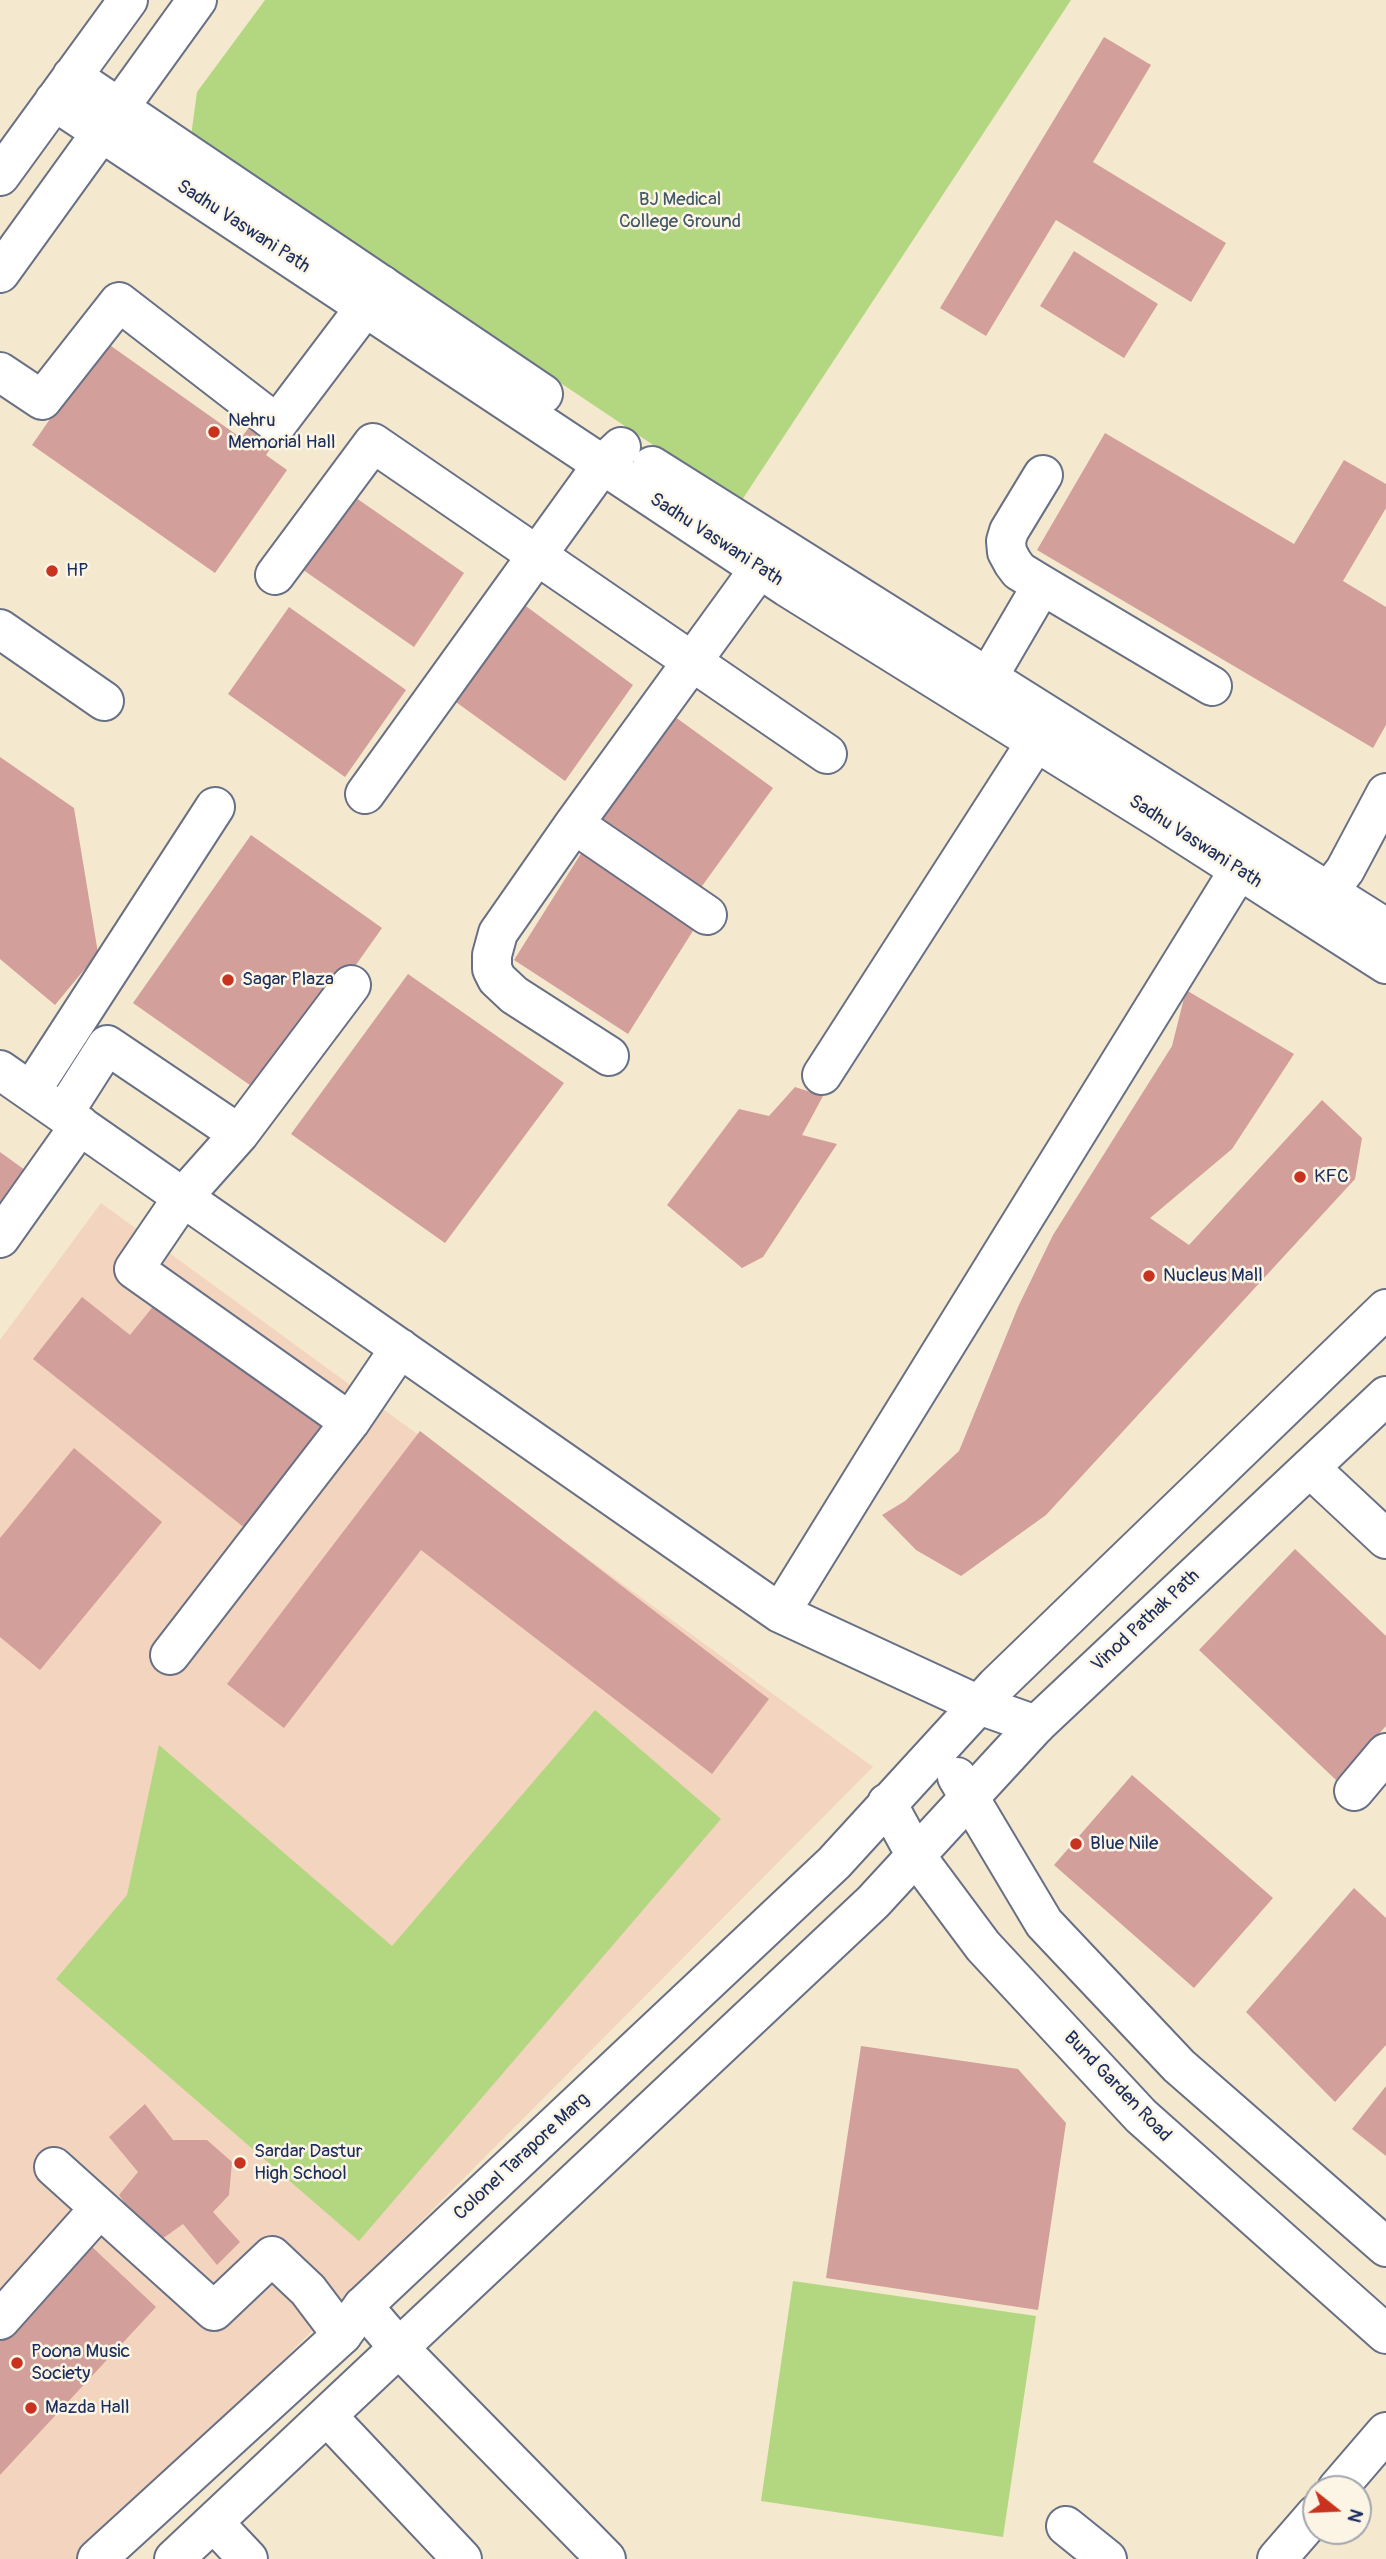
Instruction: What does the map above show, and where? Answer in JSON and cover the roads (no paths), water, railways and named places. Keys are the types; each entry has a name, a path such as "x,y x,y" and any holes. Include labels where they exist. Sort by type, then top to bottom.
{"main road":[{"path":"6,154 63,88 128,0"},
{"path":"0,273 197,0"},
{"name":"Sadhu Vaswani Path","path":"63,88 767,557 1036,742 1386,964"},
{"path":"0,372 42,400 119,302 277,424 373,296"},
{"path":"275,575 373,443 827,754"},
{"path":"365,794 612,456"},
{"path":"1043,475 1019,513 1006,541 1007,552 1019,571 1212,686"},
{"path":"609,1055 514,995 497,979 492,969 492,955 498,933 767,557"},
{"name":"Sadhu Vaswani Path","path":"767,557 987,679 1386,929"},
{"path":"987,679 1042,585"},
{"path":"0,629 104,701"},
{"path":"822,1075 1036,742"},
{"path":"1328,892 1345,870 1386,793"},
{"path":"31,1091 215,807"},
{"path":"574,824 707,915"},
{"path":"780,1613 1239,870"},
{"path":"350,1422 134,1269 183,1197 239,1134 351,985"},
{"path":"0,1238 72,1120 107,1045 239,1134"},
{"path":"0,1070 780,1613 979,1705 1036,1725"},
{"path":"1386,1309 979,1705 940,1748 1052,1933 1178,2066 1386,2247"},
{"path":"170,1655 350,1422 400,1348"},
{"name":"Vinod Pathak Path","path":"916,1856 1036,1725 1386,1396"},
{"path":"1310,1468 1386,1538"},
{"name":"Colonel Tarapore Marg","path":"97,2559 353,2321 834,1863 940,1748"},
{"path":"1354,1791 1386,1753"},
{"name":"Bund Garden Road","path":"887,1803 916,1856 983,1945 1141,2116 1386,2334"},
{"path":"174,2559 863,1912 916,1856"},
{"path":"54,2167 214,2311 272,2256 308,2290 399,2348 606,2559"},
{"path":"0,2320 99,2209"},
{"path":"327,2416 462,2559"},
{"path":"1349,2475 1386,2432"},
{"path":"214,2523 248,2559"},
{"path":"1066,2526 1107,2559"},
{"path":"1277,2559 1302,2530"}],"place":[{"name":"Nehru Memorial Hall","path":"214,432"},
{"name":"HP","path":"52,571"},
{"name":"Sagar Plaza","path":"228,980"},
{"name":"KFC","path":"1300,1177"},
{"name":"Nucleus Mall","path":"1149,1276"},
{"name":"Blue Nile","path":"1076,1844"},
{"name":"Sardar Dastur High School","path":"240,2163"},
{"name":"Poona Music Society","path":"17,2363"},
{"name":"Mazda Hall","path":"31,2408"}],"park label":[{"name":"BJ Medical College Ground","path":"680,211"}]}
